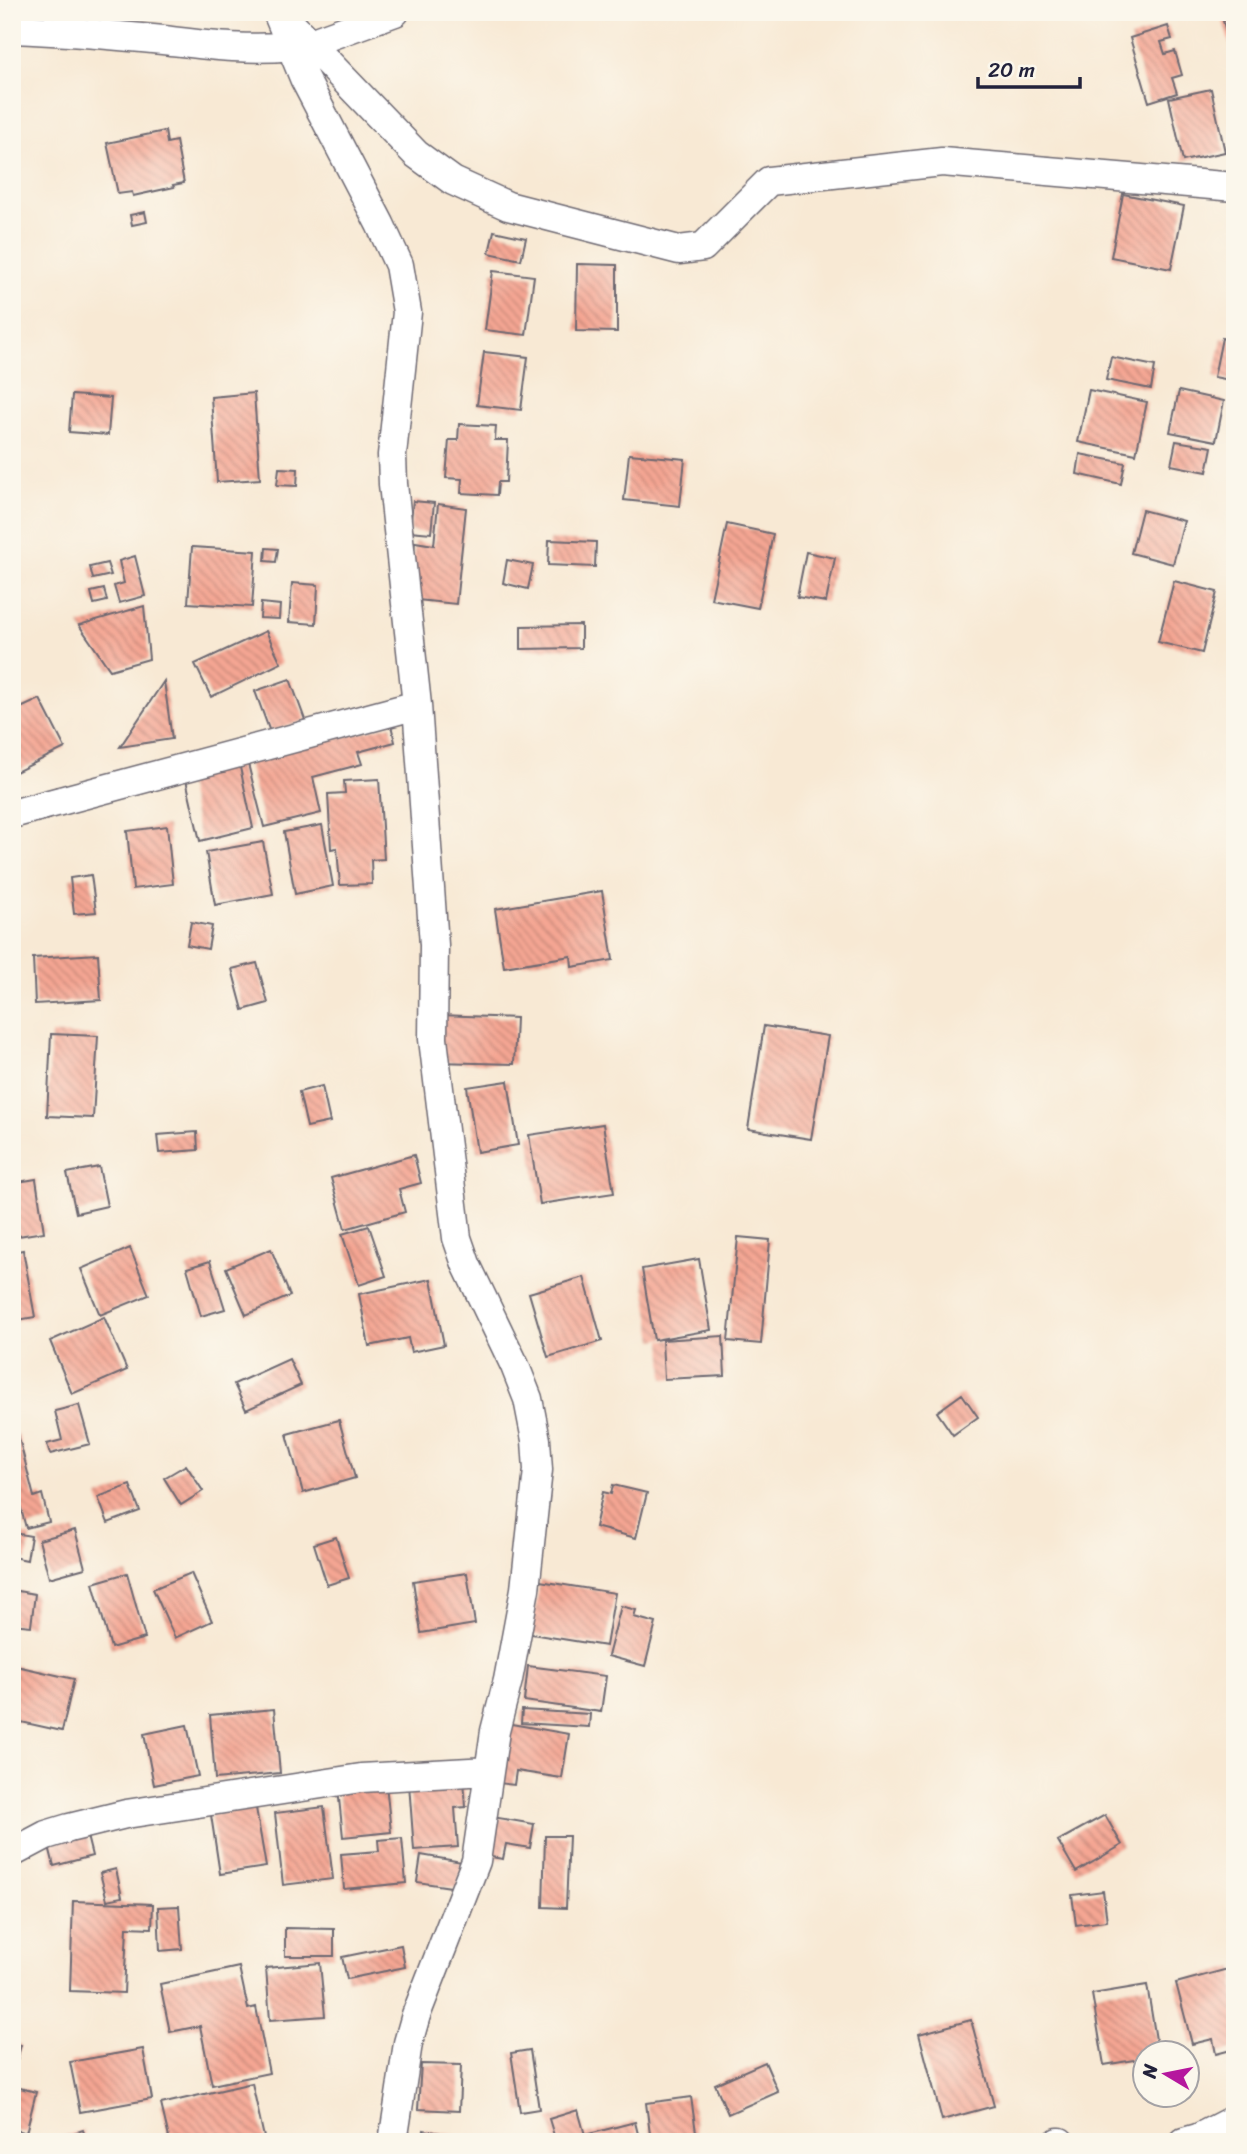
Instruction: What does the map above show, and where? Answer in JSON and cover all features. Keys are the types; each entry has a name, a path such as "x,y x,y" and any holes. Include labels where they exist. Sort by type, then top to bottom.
{"street":[{"path":"279,12 301,45 416,155 453,181 508,206 679,250 703,247 769,181 942,162 1235,187"},
{"path":"12,29 60,31 226,48 267,49 301,45 395,12"},
{"path":"301,45 304,78 385,234 399,265 404,287 407,312 392,455 393,484 417,705 434,945 433,1039 457,1238 466,1264 523,1388 536,1440 538,1470 526,1589 488,1771 476,1861 416,2015 408,2043 393,2142"},
{"path":"12,814 417,705"},
{"path":"12,1853 69,1828 126,1814 361,1778 488,1771"},
{"path":"1184,2142 1198,2138 1235,2119"}],"building":[{"path":"1235,17 1235,59 1234,59 1223,21"},
{"path":"1168,26 1172,39 1161,42 1165,54 1175,51 1182,75 1172,78 1177,93 1149,102 1130,38"},
{"path":"1211,89 1225,152 1183,161 1169,98"},
{"path":"165,131 167,143 176,141 184,183 133,196 132,192 118,194 107,143"},
{"path":"1123,194 1184,206 1171,269 1111,257"},
{"path":"145,212 147,222 132,225 130,215"},
{"path":"494,231 526,238 521,260 489,253"},
{"path":"577,264 617,265 617,332 576,331"},
{"path":"493,271 534,276 526,335 485,330"},
{"path":"1222,338 1235,341 1235,381 1214,377"},
{"path":"484,352 528,357 521,410 477,405"},
{"path":"1111,357 1155,366 1151,389 1106,380"},
{"path":"1089,390 1147,402 1136,454 1078,442"},
{"path":"1179,391 1224,401 1216,441 1170,432"},
{"path":"254,393 260,479 217,482 211,397"},
{"path":"72,395 111,398 108,435 69,432"},
{"path":"459,424 496,426 495,440 508,440 506,482 498,482 497,495 461,493 462,479 446,478 449,440 458,440"},
{"path":"1176,441 1212,447 1207,472 1171,465"},
{"path":"629,454 685,459 680,506 624,500"},
{"path":"1080,454 1125,463 1121,484 1077,474"},
{"path":"279,468 298,469 297,486 277,485"},
{"path":"413,501 434,503 431,533 410,531"},
{"path":"438,504 466,508 456,604 408,599 415,542 434,545"},
{"path":"1142,510 1184,521 1173,564 1131,553"},
{"path":"727,524 773,534 758,608 711,599"},
{"path":"549,540 596,542 595,567 548,565"},
{"path":"192,547 256,551 252,607 188,603"},
{"path":"266,548 278,549 276,562 265,561"},
{"path":"806,552 835,558 826,602 797,597"},
{"path":"135,556 145,596 119,603 114,586 124,583 119,561"},
{"path":"507,560 533,565 528,589 503,583"},
{"path":"107,563 111,575 93,579 90,567"},
{"path":"1174,581 1217,592 1202,653 1158,642"},
{"path":"292,583 318,585 316,624 289,622"},
{"path":"104,589 107,601 94,604 91,592"},
{"path":"261,603 280,605 279,619 260,618"},
{"path":"144,606 149,659 110,670 79,625"},
{"path":"581,625 581,648 521,649 521,626"},
{"path":"266,631 281,663 211,697 195,664"},
{"path":"290,679 305,720 270,732 255,691"},
{"path":"164,681 172,739 120,747"},
{"path":"40,699 65,748 16,772 12,764 12,712"},
{"path":"391,725 395,742 358,752 362,764 313,777 321,813 264,827 247,760"},
{"path":"238,758 253,828 200,841 184,771"},
{"path":"379,779 384,859 371,860 372,884 340,885 337,848 331,849 328,794 345,793 344,781"},
{"path":"322,825 333,886 295,894 284,832"},
{"path":"167,826 173,884 133,889 127,831"},
{"path":"263,842 273,894 215,905 206,852"},
{"path":"91,875 96,912 74,914 70,878"},
{"path":"602,891 613,960 572,967 571,956 504,967 495,909"},
{"path":"191,922 212,926 208,949 187,945"},
{"path":"98,954 101,1000 35,1004 33,958"},
{"path":"257,963 268,1003 243,1010 232,969"},
{"path":"440,1015 516,1018 514,1064 438,1062"},
{"path":"764,1026 828,1036 811,1139 748,1129"},
{"path":"51,1034 98,1036 93,1118 47,1116"},
{"path":"508,1081 518,1145 477,1152 467,1087"},
{"path":"322,1086 330,1122 307,1127 299,1092"},
{"path":"603,1124 614,1193 540,1204 529,1135"},
{"path":"197,1132 198,1150 159,1153 157,1135"},
{"path":"414,1155 421,1183 399,1189 405,1212 345,1229 331,1178"},
{"path":"99,1167 107,1206 76,1213 67,1173"},
{"path":"36,1179 44,1232 12,1237 12,1183"},
{"path":"369,1226 386,1276 359,1285 342,1234"},
{"path":"738,1237 770,1240 761,1344 728,1341"},
{"path":"130,1248 149,1295 100,1315 81,1269"},
{"path":"271,1249 290,1296 246,1315 226,1268"},
{"path":"23,1250 35,1317 12,1321 12,1252"},
{"path":"699,1259 711,1330 654,1340 642,1269"},
{"path":"210,1261 225,1309 201,1316 187,1268"},
{"path":"584,1277 602,1341 548,1357 529,1293"},
{"path":"431,1279 444,1345 411,1352 408,1338 369,1346 359,1294"},
{"path":"104,1317 127,1370 72,1394 50,1341"},
{"path":"723,1336 725,1376 664,1379 662,1340"},
{"path":"289,1359 301,1385 246,1410 234,1384"},
{"path":"962,1394 978,1417 953,1435 937,1412"},
{"path":"79,1405 90,1444 50,1454 47,1444 62,1440 55,1411"},
{"path":"339,1420 355,1478 303,1493 287,1434"},
{"path":"18,1434 34,1497 42,1494 49,1522 26,1528 12,1474 12,1435"},
{"path":"186,1465 203,1491 181,1505 164,1478"},
{"path":"130,1485 140,1511 108,1523 98,1497"},
{"path":"613,1485 647,1493 636,1538 595,1527 603,1492 611,1494"},
{"path":"75,1530 85,1568 49,1578 39,1540"},
{"path":"14,1533 31,1536 27,1560 12,1557"},
{"path":"336,1537 349,1578 327,1585 314,1544"},
{"path":"127,1573 145,1638 111,1648 93,1583"},
{"path":"191,1573 212,1621 175,1638 153,1589"},
{"path":"467,1573 475,1624 421,1633 413,1581"},
{"path":"540,1581 615,1593 606,1646 531,1634"},
{"path":"12,1590 35,1594 31,1626 12,1624"},
{"path":"621,1606 636,1610 634,1617 656,1623 645,1666 608,1656"},
{"path":"12,1665 74,1679 62,1731 12,1720"},
{"path":"528,1666 606,1676 601,1712 524,1701"},
{"path":"274,1709 280,1773 215,1779 210,1715"},
{"path":"522,1710 590,1714 589,1727 521,1723"},
{"path":"500,1722 569,1734 562,1778 516,1771 514,1785 491,1782"},
{"path":"187,1725 198,1776 154,1785 144,1734"},
{"path":"464,1780 466,1807 455,1808 458,1847 414,1850 409,1784"},
{"path":"386,1784 391,1832 343,1837 338,1789"},
{"path":"324,1807 333,1879 283,1885 275,1813"},
{"path":"256,1808 266,1867 220,1874 211,1815"},
{"path":"1105,1815 1122,1845 1076,1872 1058,1841"},
{"path":"492,1817 534,1824 530,1848 506,1844 503,1859 485,1856"},
{"path":"86,1832 92,1856 54,1866 48,1842"},
{"path":"545,1836 569,1836 566,1908 543,1907"},
{"path":"402,1838 406,1883 344,1889 341,1854 379,1851 378,1840"},
{"path":"421,1855 462,1862 458,1888 417,1882"},
{"path":"116,1869 122,1897 107,1900 100,1873"},
{"path":"1103,1891 1107,1921 1076,1925 1072,1895"},
{"path":"73,1901 153,1904 152,1928 127,1927 124,1993 70,1991"},
{"path":"179,1906 182,1949 160,1951 158,1907"},
{"path":"285,1928 334,1929 334,1956 285,1956"},
{"path":"401,1945 405,1967 347,1979 342,1957"},
{"path":"320,1963 325,2016 270,2020 266,1968"},
{"path":"239,1967 248,2009 256,2007 269,2073 212,2085 200,2026 170,2032 160,1984"},
{"path":"1235,1967 1235,2049 1216,2054 1213,2039 1202,2042 1202,2038 1190,2038 1176,1983"},
{"path":"1147,1985 1156,2038 1132,2038 1132,2060 1104,2065 1092,1994"},
{"path":"971,2020 994,2106 942,2120 919,2034"},
{"path":"12,2043 21,2045 13,2075 12,2075"},
{"path":"143,2049 152,2099 80,2112 70,2062"},
{"path":"530,2050 539,2109 520,2112 511,2053"},
{"path":"765,2062 778,2092 728,2114 715,2084"},
{"path":"421,2064 461,2065 459,2111 418,2109"},
{"path":"252,2083 265,2142 170,2142 161,2104"},
{"path":"12,2086 36,2092 26,2133 12,2129"},
{"path":"691,2097 697,2139 651,2142 646,2103"},
{"path":"578,2110 585,2135 635,2122 640,2142 556,2142 549,2119"},
{"path":"83,2130 87,2142 50,2142 50,2141"},
{"path":"424,2130 482,2140 482,2142 422,2142"}]}
